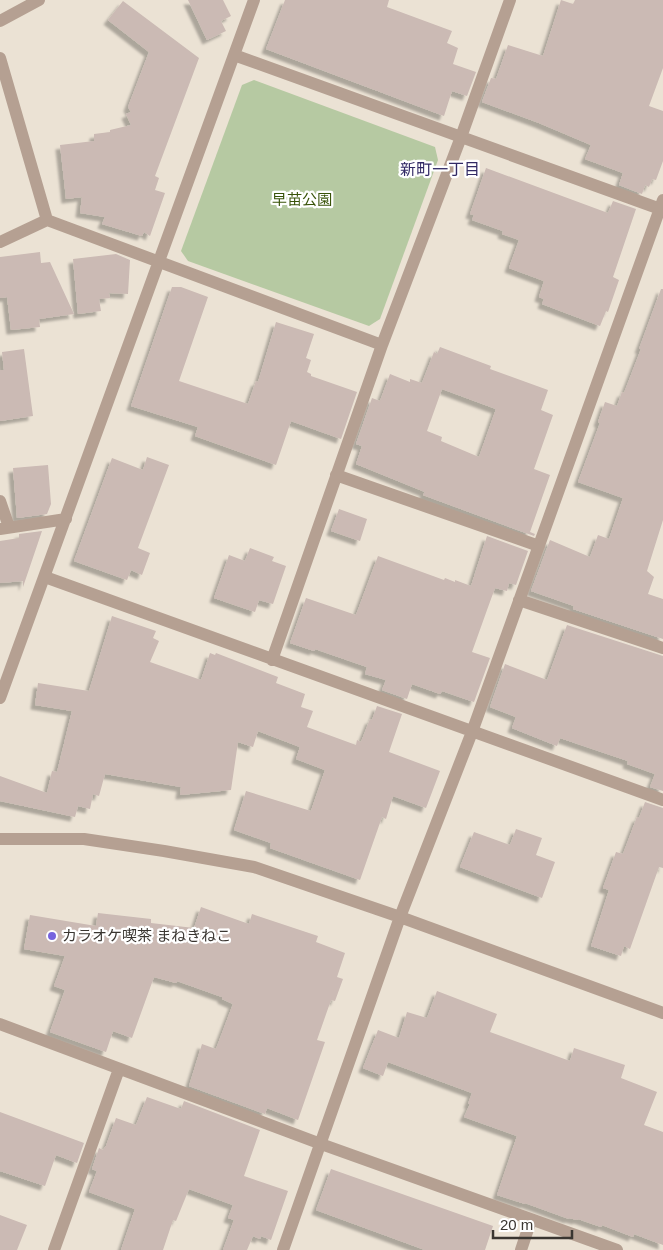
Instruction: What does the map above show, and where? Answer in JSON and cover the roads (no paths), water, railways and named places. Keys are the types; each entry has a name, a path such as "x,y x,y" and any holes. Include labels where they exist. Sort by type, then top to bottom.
{"street":[{"path":"0,21 39,0"},
{"path":"0,698 3,681 45,578 158,261 254,0"},
{"path":"272,660 382,345 462,137 510,0"},
{"path":"234,55 662,206 472,732 400,917 283,1250"},
{"path":"0,58 47,220"},
{"path":"0,242 47,220 382,345"},
{"path":"336,475 539,546"},
{"path":"0,501 5,528 66,519"},
{"path":"45,578 663,800"},
{"path":"520,600 663,648"},
{"path":"0,840 84,839 254,867 400,917 663,1013"},
{"path":"0,1024 321,1144 616,1250"},
{"path":"54,1250 119,1069"},
{"path":"521,1250 532,1220"}],"place":[{"name":"カラオケ喫茶 まねきねこ","path":"52,936"}],"district":[{"name":"新町一丁目","path":"440,169"}],"park label":[{"name":"早苗公園","path":"302,200"}]}
